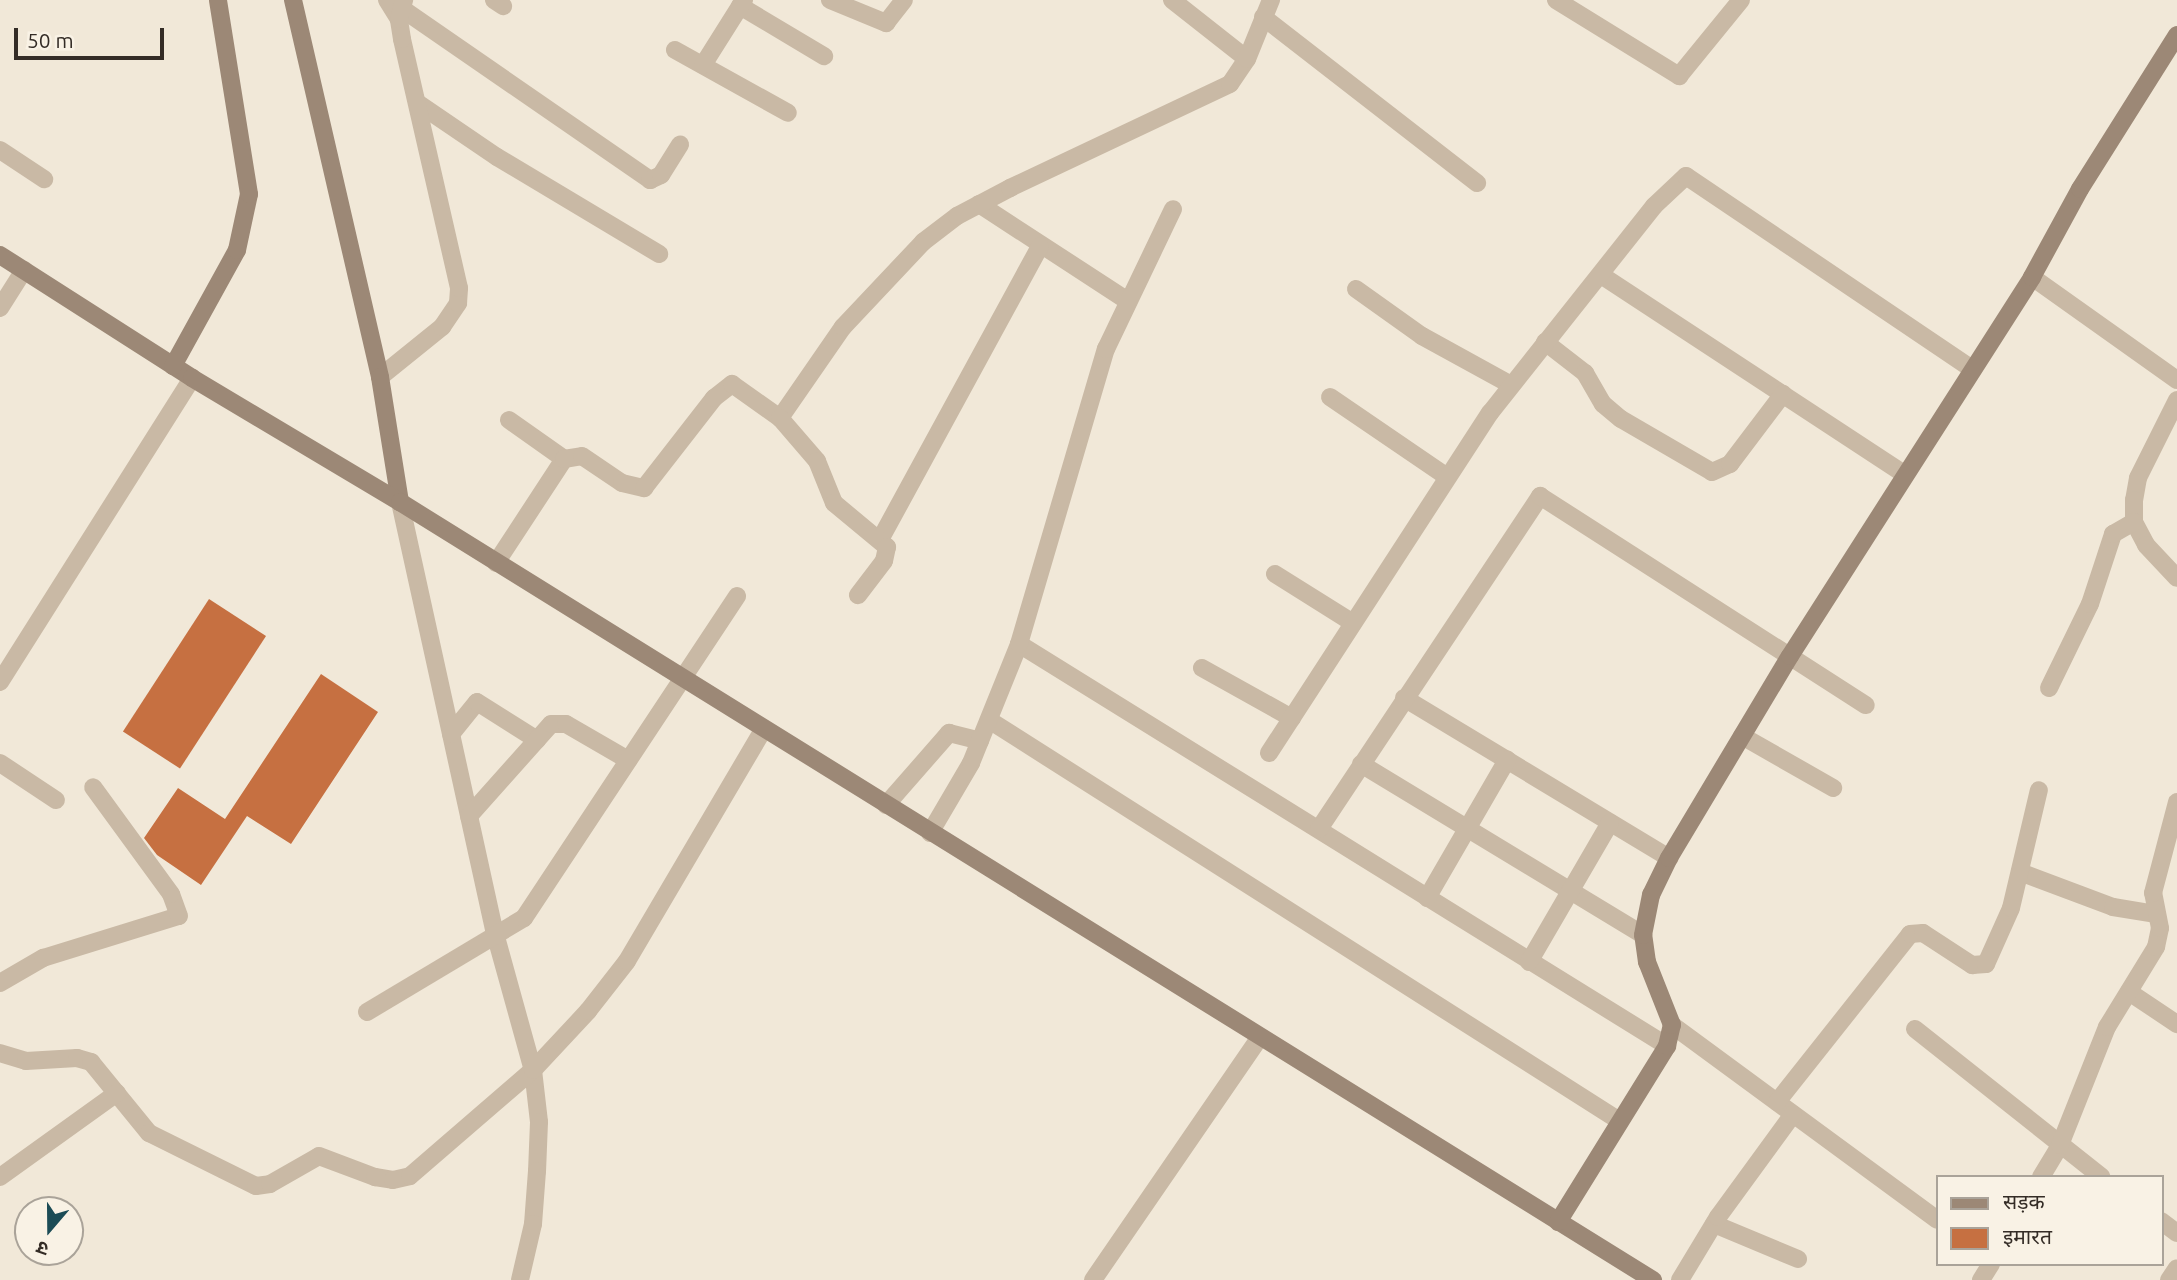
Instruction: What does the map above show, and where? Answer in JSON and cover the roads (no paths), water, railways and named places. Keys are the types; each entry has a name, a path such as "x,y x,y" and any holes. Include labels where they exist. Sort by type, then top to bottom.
{"street":[{"path":"173,366 237,250 248,204 248,174 218,0"},
{"path":"293,0 380,377 400,502 496,937 533,1070 539,1122 537,1171 533,1224 520,1280"},
{"path":"830,0 886,23 904,0"},
{"path":"1172,0 1247,59"},
{"path":"780,418 843,327 879,285 923,242 979,204 1215,94 1230,84 1247,59 1271,0"},
{"path":"1556,0 1679,76 1741,0"},
{"path":"703,65 742,3 824,56"},
{"path":"380,377 426,343 458,303 459,288 398,7"},
{"path":"398,7 650,180 661,175 680,145"},
{"path":"1263,17 1477,183"},
{"path":"1936,1219 1672,1025 1647,962 1643,936 1651,895 1669,858 1790,656 2032,277 2080,189 2177,35"},
{"path":"675,50 788,113"},
{"path":"419,104 497,157 659,254"},
{"path":"0,150 44,179"},
{"path":"1269,753 1446,476 1511,385 1654,206 1686,176 1972,369"},
{"path":"979,204 1126,300"},
{"path":"930,833 980,741 1019,644 1069,463 1126,300 1173,209"},
{"path":"881,538 1040,246"},
{"path":"0,255 192,378 400,502 679,678 1653,1280"},
{"path":"0,308 24,271"},
{"path":"1601,275 1905,475"},
{"path":"2032,277 2177,380"},
{"path":"1356,289 1422,337 1511,385"},
{"path":"1545,342 1577,364 1604,404 1621,419 1712,472 1730,464 1783,394"},
{"path":"0,682 192,378"},
{"path":"509,421 564,459 582,456 622,483 644,488 725,387 741,386 780,418 817,461 834,503 881,538 888,554 858,595"},
{"path":"1330,397 1446,476"},
{"path":"2177,400 2138,478 2134,522 2146,545 2177,578"},
{"path":"496,563 564,459"},
{"path":"1319,829 1540,496 1866,705"},
{"path":"2049,688 2090,604 2113,534 2134,522"},
{"path":"1275,574 1353,623"},
{"path":"367,1012 516,925 535,904 679,678 737,596"},
{"path":"1019,644 1667,1046"},
{"path":"1202,668 1292,718"},
{"path":"1404,698 1669,858"},
{"path":"451,734 477,702 537,740"},
{"path":"989,720 1618,1120"},
{"path":"469,816 537,740 558,722 628,760"},
{"path":"0,1054 26,1061 91,1062 149,1133 164,1144 256,1186 270,1184 319,1156 393,1180 410,1176 533,1070 627,961 763,730"},
{"path":"886,805 949,733 980,741"},
{"path":"1742,736 1833,788"},
{"path":"1427,898 1507,760"},
{"path":"0,763 56,800"},
{"path":"1361,764 1643,936"},
{"path":"0,982 43,958 179,916 171,894 93,787"},
{"path":"1777,1102 1910,933 1923,933 1972,965 1986,964 2011,908 2039,790"},
{"path":"2158,937 2153,893 2157,865 2177,802"},
{"path":"1529,962 1611,823"},
{"path":"2020,872 2119,908 2156,914"},
{"path":"2042,1175 2060,1145 2107,1027 2158,937 2177,925"},
{"path":"2129,992 2177,1024"},
{"path":"1558,1222 1618,1120 1667,1046 1672,1025"},
{"path":"1915,1029 2099,1175"},
{"path":"1093,1280 1260,1037"},
{"path":"0,1177 117,1093"},
{"path":"1680,1280 1714,1224 1793,1114"},
{"path":"1714,1224 1798,1259"},
{"path":"2169,1280 2177,1268"}]}
